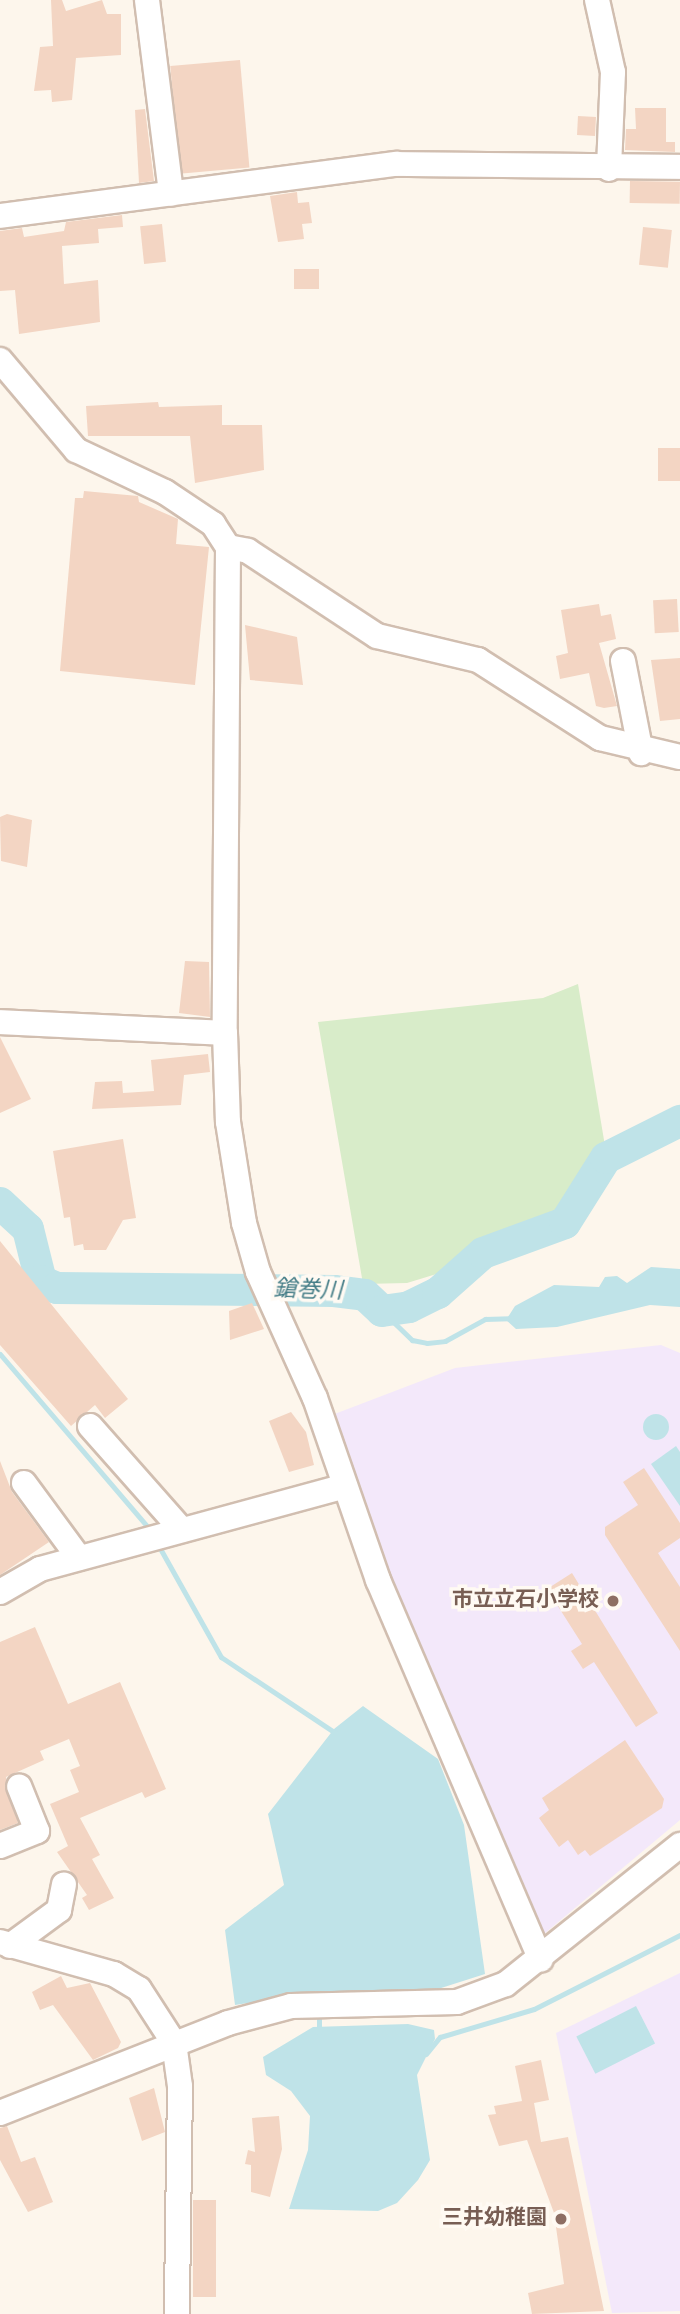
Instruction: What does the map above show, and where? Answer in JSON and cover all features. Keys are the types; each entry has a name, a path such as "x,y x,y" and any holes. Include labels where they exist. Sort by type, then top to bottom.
{"street":[{"path":"147,0 171,194"},
{"path":"597,0 613,72 609,169"},
{"path":"0,216 397,164 609,169 680,167"},
{"path":"0,360 76,450 165,492 214,524 228,547 225,1032 228,1122 244,1223 258,1272 315,1398 378,1580 541,1960"},
{"path":"228,547 248,551 377,636 501,669 600,738 641,753 680,757"},
{"path":"623,661 641,753"},
{"path":"0,1022 225,1032"},
{"path":"90,1426 182,1530"},
{"path":"24,1483 79,1558"},
{"path":"0,1592 40,1569 345,1486"},
{"path":"0,1846 37,1831 19,1786"},
{"path":"0,2113 174,2043 291,2006 457,2002 506,1983 541,1960 680,1845"},
{"path":"5,1944 59,1909 64,1884"},
{"path":"5,1944 114,1974 139,1989 174,2043 180,2086 177,2314"}],"shaded area":[{"path":"661,1345 680,1353 680,1820 544,1934 397,1609 332,1415 455,1368"},
{"path":"680,1973 680,2311 612,2313 556,2033"}],"green space":[{"path":"578,984 605,1146 571,1203 554,1218 509,1230 443,1272 407,1283 363,1284 318,1022 543,998"}],"water":[{"path":"651,1267 680,1269 680,1307 650,1305 557,1327 516,1329 506,1320 515,1306 554,1285 599,1287 605,1277 617,1276 627,1283"},
{"path":"656,1414 665,1418 669,1427 665,1436 656,1440 647,1436 643,1427 647,1418"},
{"path":"676,1446 680,1452 680,1506 651,1464"},
{"path":"363,1706 438,1759 464,1825 485,1974 438,1989 319,1992 235,2005 225,1930 284,1885 268,1814 334,1729"},
{"path":"636,2006 655,2043 595,2074 576,2036"},
{"path":"408,2024 434,2030 435,2039 417,2075 430,2160 418,2180 397,2203 378,2211 289,2209 308,2150 310,2116 291,2091 266,2075 263,2057 313,2027"}],"building":[{"path":"51,0 62,0 66,11 102,0 107,14 121,14 121,55 76,58 72,100 52,102 51,90 34,91 40,47 53,46"},
{"path":"240,60 249,168 180,174 170,66"},
{"path":"635,108 666,108 666,142 675,142 675,152 625,150 626,129 636,129"},
{"path":"145,109 154,181 139,183 135,110"},
{"path":"578,116 596,117 595,136 577,135"},
{"path":"630,181 680,182 680,204 630,203"},
{"path":"297,192 298,203 309,202 312,223 302,224 304,239 278,242 270,196"},
{"path":"122,215 123,227 98,229 99,243 62,246 64,284 98,280 100,322 19,334 15,290 0,291 0,231 22,228 24,237 64,231 66,222"},
{"path":"162,224 166,262 144,264 140,226"},
{"path":"643,227 672,230 668,268 639,265"},
{"path":"294,269 319,269 319,289 294,289"},
{"path":"158,402 159,407 222,405 222,425 262,425 264,470 195,483 190,436 88,436 86,406"},
{"path":"658,448 680,448 680,481 658,481"},
{"path":"84,491 138,496 139,502 178,519 176,544 209,547 195,685 60,671 75,498 83,498"},
{"path":"677,599 679,632 655,633 653,600"},
{"path":"599,604 601,616 611,614 616,639 599,643 617,706 604,708 596,706 589,673 560,679 556,656 568,653 561,610"},
{"path":"245,625 297,637 303,685 250,680"},
{"path":"680,658 680,719 660,721 651,660"},
{"path":"7,814 32,820 27,867 1,861 0,817"},
{"path":"185,961 209,962 210,1017 179,1013"},
{"path":"0,1037 31,1099 0,1113"},
{"path":"208,1054 210,1072 184,1075 181,1105 92,1109 95,1082 122,1081 123,1093 154,1091 151,1060"},
{"path":"123,1139 136,1218 123,1220 106,1250 84,1250 83,1244 74,1246 70,1217 64,1218 53,1151"},
{"path":"0,1241 128,1399 105,1418 95,1405 71,1426 0,1345"},
{"path":"252,1303 264,1329 230,1340 229,1311"},
{"path":"291,1412 306,1432 314,1465 289,1472 269,1421"},
{"path":"0,1461 12,1492 49,1542 0,1575"},
{"path":"644,1468 680,1523 680,1538 658,1553 680,1587 680,1651 605,1535 605,1527 638,1505 623,1482"},
{"path":"572,1573 658,1713 636,1727 594,1662 583,1669 571,1651 582,1644 547,1589"},
{"path":"35,1627 68,1704 120,1682 166,1789 145,1798 142,1792 80,1818 100,1855 92,1859 114,1898 89,1910 82,1898 87,1895 57,1852 68,1846 50,1804 79,1792 70,1770 80,1766 69,1739 40,1751 44,1760 6,1777 18,1823 0,1830 0,1642"},
{"path":"625,1740 664,1799 662,1808 590,1856 585,1850 578,1855 568,1840 559,1847 539,1818 549,1810 542,1798"},
{"path":"61,1976 67,1988 90,1983 121,2042 118,2048 93,2060 53,2005 40,2010 32,1992"},
{"path":"541,2060 549,2100 534,2103 541,2142 568,2137 604,2311 532,2314 528,2293 564,2284 554,2213 527,2140 499,2146 488,2115 496,2114 494,2106 522,2101 515,2066"},
{"path":"154,2088 165,2132 142,2141 129,2098"},
{"path":"279,2116 282,2149 270,2197 251,2192 251,2165 245,2164 248,2150 255,2152 252,2118"},
{"path":"7,2126 21,2162 35,2157 53,2202 28,2212 0,2160 0,2128"},
{"path":"193,2200 216,2200 216,2297 193,2297"}],"waterway":[{"name":"鎗巻川","path":"0,1203 28,1229 41,1281 57,1288 334,1291 365,1295 382,1311 409,1307 438,1293 483,1253 565,1223 606,1158 680,1121"},
{"path":"382,1311 412,1340 427,1343 445,1341 485,1319 511,1318"},
{"path":"0,1354 151,1531"},
{"path":"157,1543 221,1657 337,1734"},
{"path":"426,2054 440,2037 534,2009 680,1935"},
{"path":"319,2011 319,2033"}],"place":[{"name":"市立立石小学校","path":"613,1601"},
{"name":"三井幼稚園","path":"561,2219"}]}
